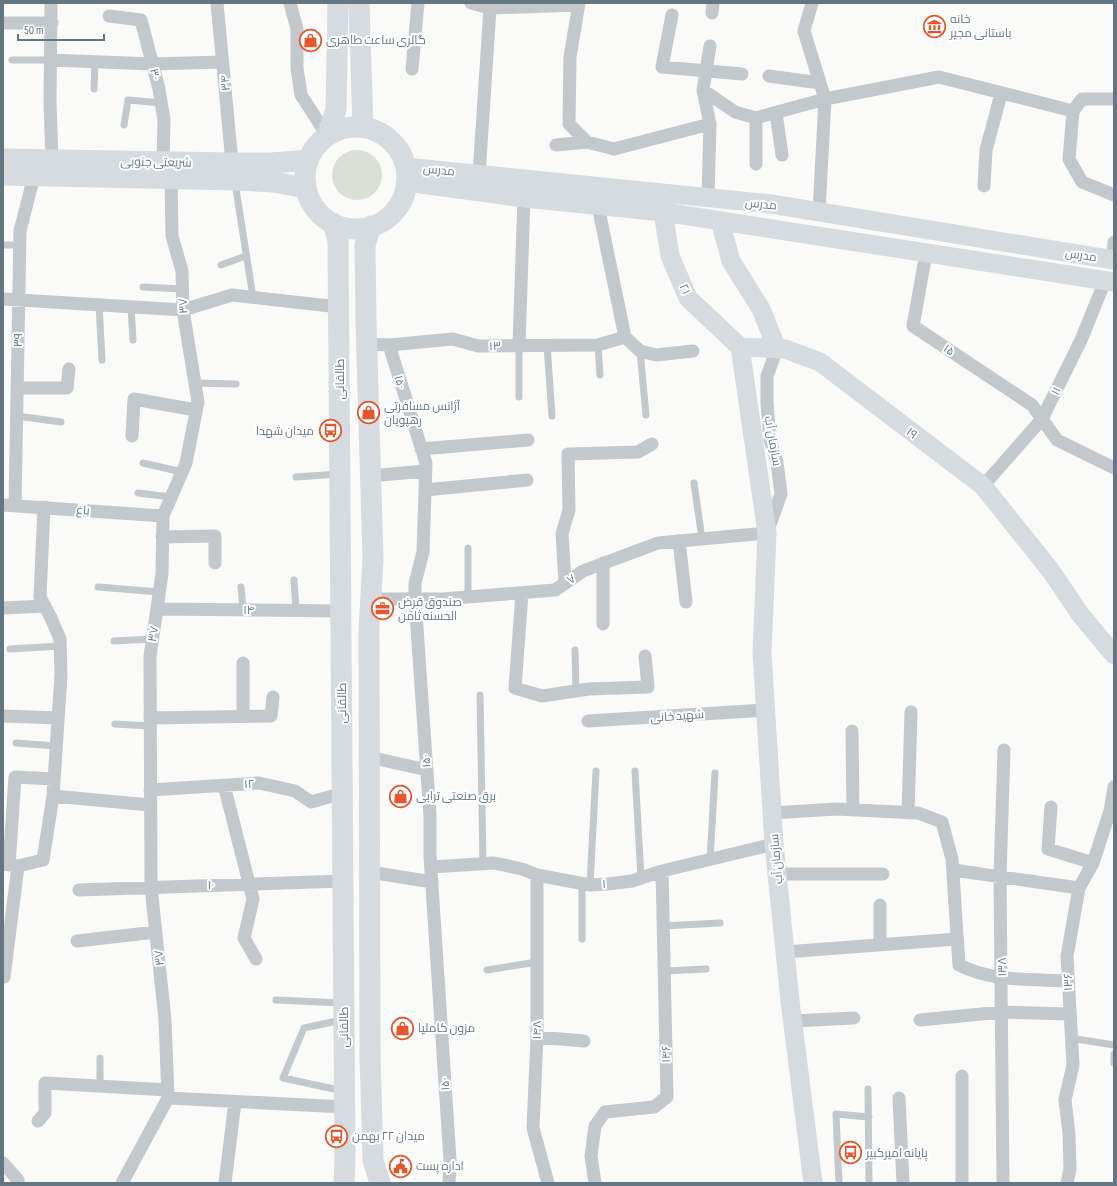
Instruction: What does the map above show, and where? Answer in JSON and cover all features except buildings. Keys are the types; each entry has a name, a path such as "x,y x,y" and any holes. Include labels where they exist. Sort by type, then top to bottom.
{"main road":[{"path":"327,136 336,110 338,3"},
{"path":"359,3 363,119"},
{"path":"336,110 363,119 377,131 390,139 399,150 406,174 403,197 396,210 384,220 371,226 358,229 346,228 333,223 321,215 311,203 306,188 305,174 308,160 316,146 327,136 338,130 350,127 363,119"},
{"name":"شریعتی جنوبی","path":"3,159 52,160 167,170"},
{"name":"شریعتی جنوبی","path":"3,176 167,170 234,171 271,163 308,160"},
{"name":"شریعتی جنوبی","path":"234,171 272,182 306,188"},
{"name":"طالقانی","path":"333,223 338,241 339,306 345,1099 344,1183"},
{"path":"371,226 366,245 366,344 373,559 369,757 370,1055 373,1160 380,1183"},
{"path":"345,1158 355,1166 365,1166 373,1160"}],"street":[{"path":"51,3 52,23 50,60 52,160"},
{"name":"۳۴","path":"217,3 234,171"},
{"path":"290,3 297,30 297,68 301,95 327,136"},
{"path":"412,69 418,3"},
{"path":"471,3 490,8 509,5 579,4 570,57 569,124 587,142"},
{"path":"812,3 804,31 825,99 819,212"},
{"path":"479,174 490,8"},
{"path":"672,15 662,67 742,74"},
{"name":"۳۰","path":"109,16 141,20 153,64 164,120 167,170"},
{"path":"3,23 52,23"},
{"path":"708,198 710,124 703,90 710,46"},
{"path":"50,60 153,64 222,62"},
{"path":"769,76 820,83"},
{"path":"703,90 735,112 756,118 825,99 939,77 1001,94 1073,111"},
{"path":"984,186 986,150 1001,94"},
{"path":"1114,98 1082,99 1073,111 1069,159 1082,182 1114,195"},
{"path":"776,113 782,155"},
{"path":"756,118 756,164"},
{"path":"556,145 587,142 614,149 710,124"},
{"name":"۳۷","path":"167,170 172,236 182,271 183,310 198,402 186,463 163,516 162,574 150,656 151,887 166,1020 168,1094"},
{"name":"مدرس","path":"406,174 479,174 771,204 1031,246 1114,254"},
{"name":"مدرس","path":"406,174 524,198 663,212 1109,282"},
{"name":"۳۹","path":"9,506 17,416 20,231 34,176"},
{"path":"519,345 524,198"},
{"path":"598,206 625,337 640,351 656,355 693,351"},
{"name":"۲۱","path":"663,212 670,256 688,298 740,347"},
{"path":"720,221 731,261 761,309 777,349"},
{"path":"1031,246 1031,269"},
{"name":"۱۵","path":"926,253 913,326 1032,404 1042,419"},
{"name":"۱۱","path":"983,486 1042,419 1109,282"},
{"path":"3,299 183,310 232,295 339,306"},
{"name":"۱۳","path":"366,344 389,345 453,339 478,346 598,345 625,337"},
{"name":"۱۵۰","path":"389,345 426,463 423,552 415,583 415,599 427,770 431,867 450,1160 449,1183"},
{"name":"۱۹","path":"740,347 785,349 820,362 983,486 1051,571 1080,614 1114,655"},
{"name":"سازمان آب","path":"740,347 767,532 762,653 774,844 792,1021 813,1183"},
{"name":"سازمان آب","path":"767,532 781,494 777,462 770,440 767,402 767,376 777,349"},
{"path":"17,388 67,388 69,370"},
{"path":"132,436 134,400 196,410"},
{"path":"1042,419 1057,440 1114,468"},
{"path":"421,449 528,440"},
{"path":"565,583 562,534 569,510 568,454 638,452 652,444"},
{"path":"370,476 425,471"},
{"path":"425,490 527,480"},
{"name":"باغ","path":"9,506 44,507 163,516"},
{"path":"10,865 43,860 53,796 61,675 60,639 40,597 44,507"},
{"name":"۷","path":"371,599 468,597 556,590 583,571 658,542 702,540 767,532"},
{"path":"162,537 215,536 215,563"},
{"path":"679,541 686,602"},
{"path":"603,563 603,624"},
{"path":"522,593 515,688 542,696 576,691 648,687 645,656"},
{"path":"3,608 45,606"},
{"name":"۱۴","path":"157,609 341,611"},
{"path":"243,663 243,716"},
{"path":"150,722 243,716 271,716 273,697"},
{"name":"شهید خانی","path":"588,721 766,710"},
{"path":"908,813 911,712"},
{"path":"3,716 58,718"},
{"path":"852,731 853,810"},
{"name":"۱۳۸","path":"1003,1183 1000,877 1004,750"},
{"path":"369,757 427,770"},
{"path":"4,976 15,777 54,780"},
{"name":"۱۲","path":"150,790 259,783 295,791 311,802 343,793"},
{"path":"224,785 252,898 244,938 256,959"},
{"name":"۱۳۶","path":"1067,1183 1070,1169 1070,1155 1065,1100 1073,1065 1070,1038 1067,956 1079,888 1093,863 1110,811 1114,787"},
{"path":"53,796 150,805"},
{"path":"1051,807 1048,849 1093,863"},
{"path":"772,813 853,810 918,813 942,822 952,859 959,965 974,973 1002,978 1068,981"},
{"name":"۱","path":"431,867 494,863 522,869 537,875 586,884 608,884 641,878 662,871 774,844"},
{"path":"953,870 1079,888"},
{"name":"۱۴۶","path":"595,1183 591,1156 594,1126 605,1112 654,1107 667,1097 662,871"},
{"path":"370,872 432,882"},
{"path":"777,874 883,874"},
{"name":"۱۴۸","path":"537,875 537,1037 533,1128 548,1183"},
{"name":"۱۰","path":"80,890 343,881"},
{"path":"880,905 880,944"},
{"path":"77,941 156,932"},
{"path":"785,952 957,939"},
{"path":"920,1020 1002,1012 1069,1014"},
{"path":"792,1021 854,1018"},
{"path":"537,1037 584,1041"},
{"path":"962,1076 962,1183"},
{"path":"38,1121 45,1113 45,1083 100,1086 235,1102 345,1099"},
{"path":"122,1183 168,1094"},
{"path":"899,1098 903,1183"},
{"path":"225,1183 235,1102"},
{"path":"3,1163 18,1180 18,1183"}],"lane":[{"path":"12,60 50,60"},
{"path":"94,89 95,62"},
{"path":"124,125 128,100 161,103"},
{"path":"234,171 253,297"},
{"path":"3,245 20,245"},
{"path":"221,265 246,256"},
{"path":"143,286 182,289"},
{"path":"99,305 102,360"},
{"path":"131,307 133,340"},
{"path":"519,345 519,397"},
{"path":"547,345 552,416"},
{"path":"598,345 600,375"},
{"path":"640,351 646,415"},
{"path":"194,384 236,384"},
{"path":"17,416 61,422"},
{"path":"143,463 182,472"},
{"path":"296,477 340,474"},
{"path":"694,483 702,540"},
{"path":"138,493 171,497"},
{"path":"468,548 468,597"},
{"path":"294,580 296,610"},
{"path":"98,587 159,592"},
{"path":"241,587 242,610"},
{"path":"114,641 152,639"},
{"path":"10,649 60,646"},
{"path":"575,650 576,691"},
{"path":"480,695 483,864"},
{"path":"115,724 150,722"},
{"path":"16,743 56,746"},
{"path":"582,939 596,771"},
{"path":"635,771 641,878"},
{"path":"710,860 715,773"},
{"path":"663,926 720,923"},
{"path":"487,970 537,962"},
{"path":"664,971 706,969"},
{"path":"276,1000 344,1011"},
{"path":"344,1011 304,1028 283,1078 345,1099"},
{"path":"1070,1038 1114,1044"},
{"path":"1114,1054 1114,1063"},
{"path":"100,1058 100,1086"},
{"path":"868,1089 869,1183"},
{"path":"839,1183 836,1114 869,1116"}],"shaded area":[{"path":"352,150 362,150 375,157 382,170 382,180 375,193 362,200 352,200 343,196 336,189 332,180 332,170 336,161 343,154"}],"place":[{"name":"خانه باستانی مجیر","path":"934,26"},
{"name":"گالری ساعت طاهری","path":"310,40"},
{"name":"آژانس مسافرتی رهپویان","path":"369,413"},
{"name":"میدان شهدا","path":"330,431"},
{"name":"صندوق قرض الحسنه ثامن","path":"382,609"},
{"name":"برق صنعتی ترابی","path":"400,796"},
{"name":"مزون کاملیا","path":"402,1028"},
{"name":"میدان ۲۲ بهمن","path":"336,1136"},
{"name":"پایانه امیرکبیر","path":"851,1153"},
{"name":"اداره پست","path":"401,1166"}]}
